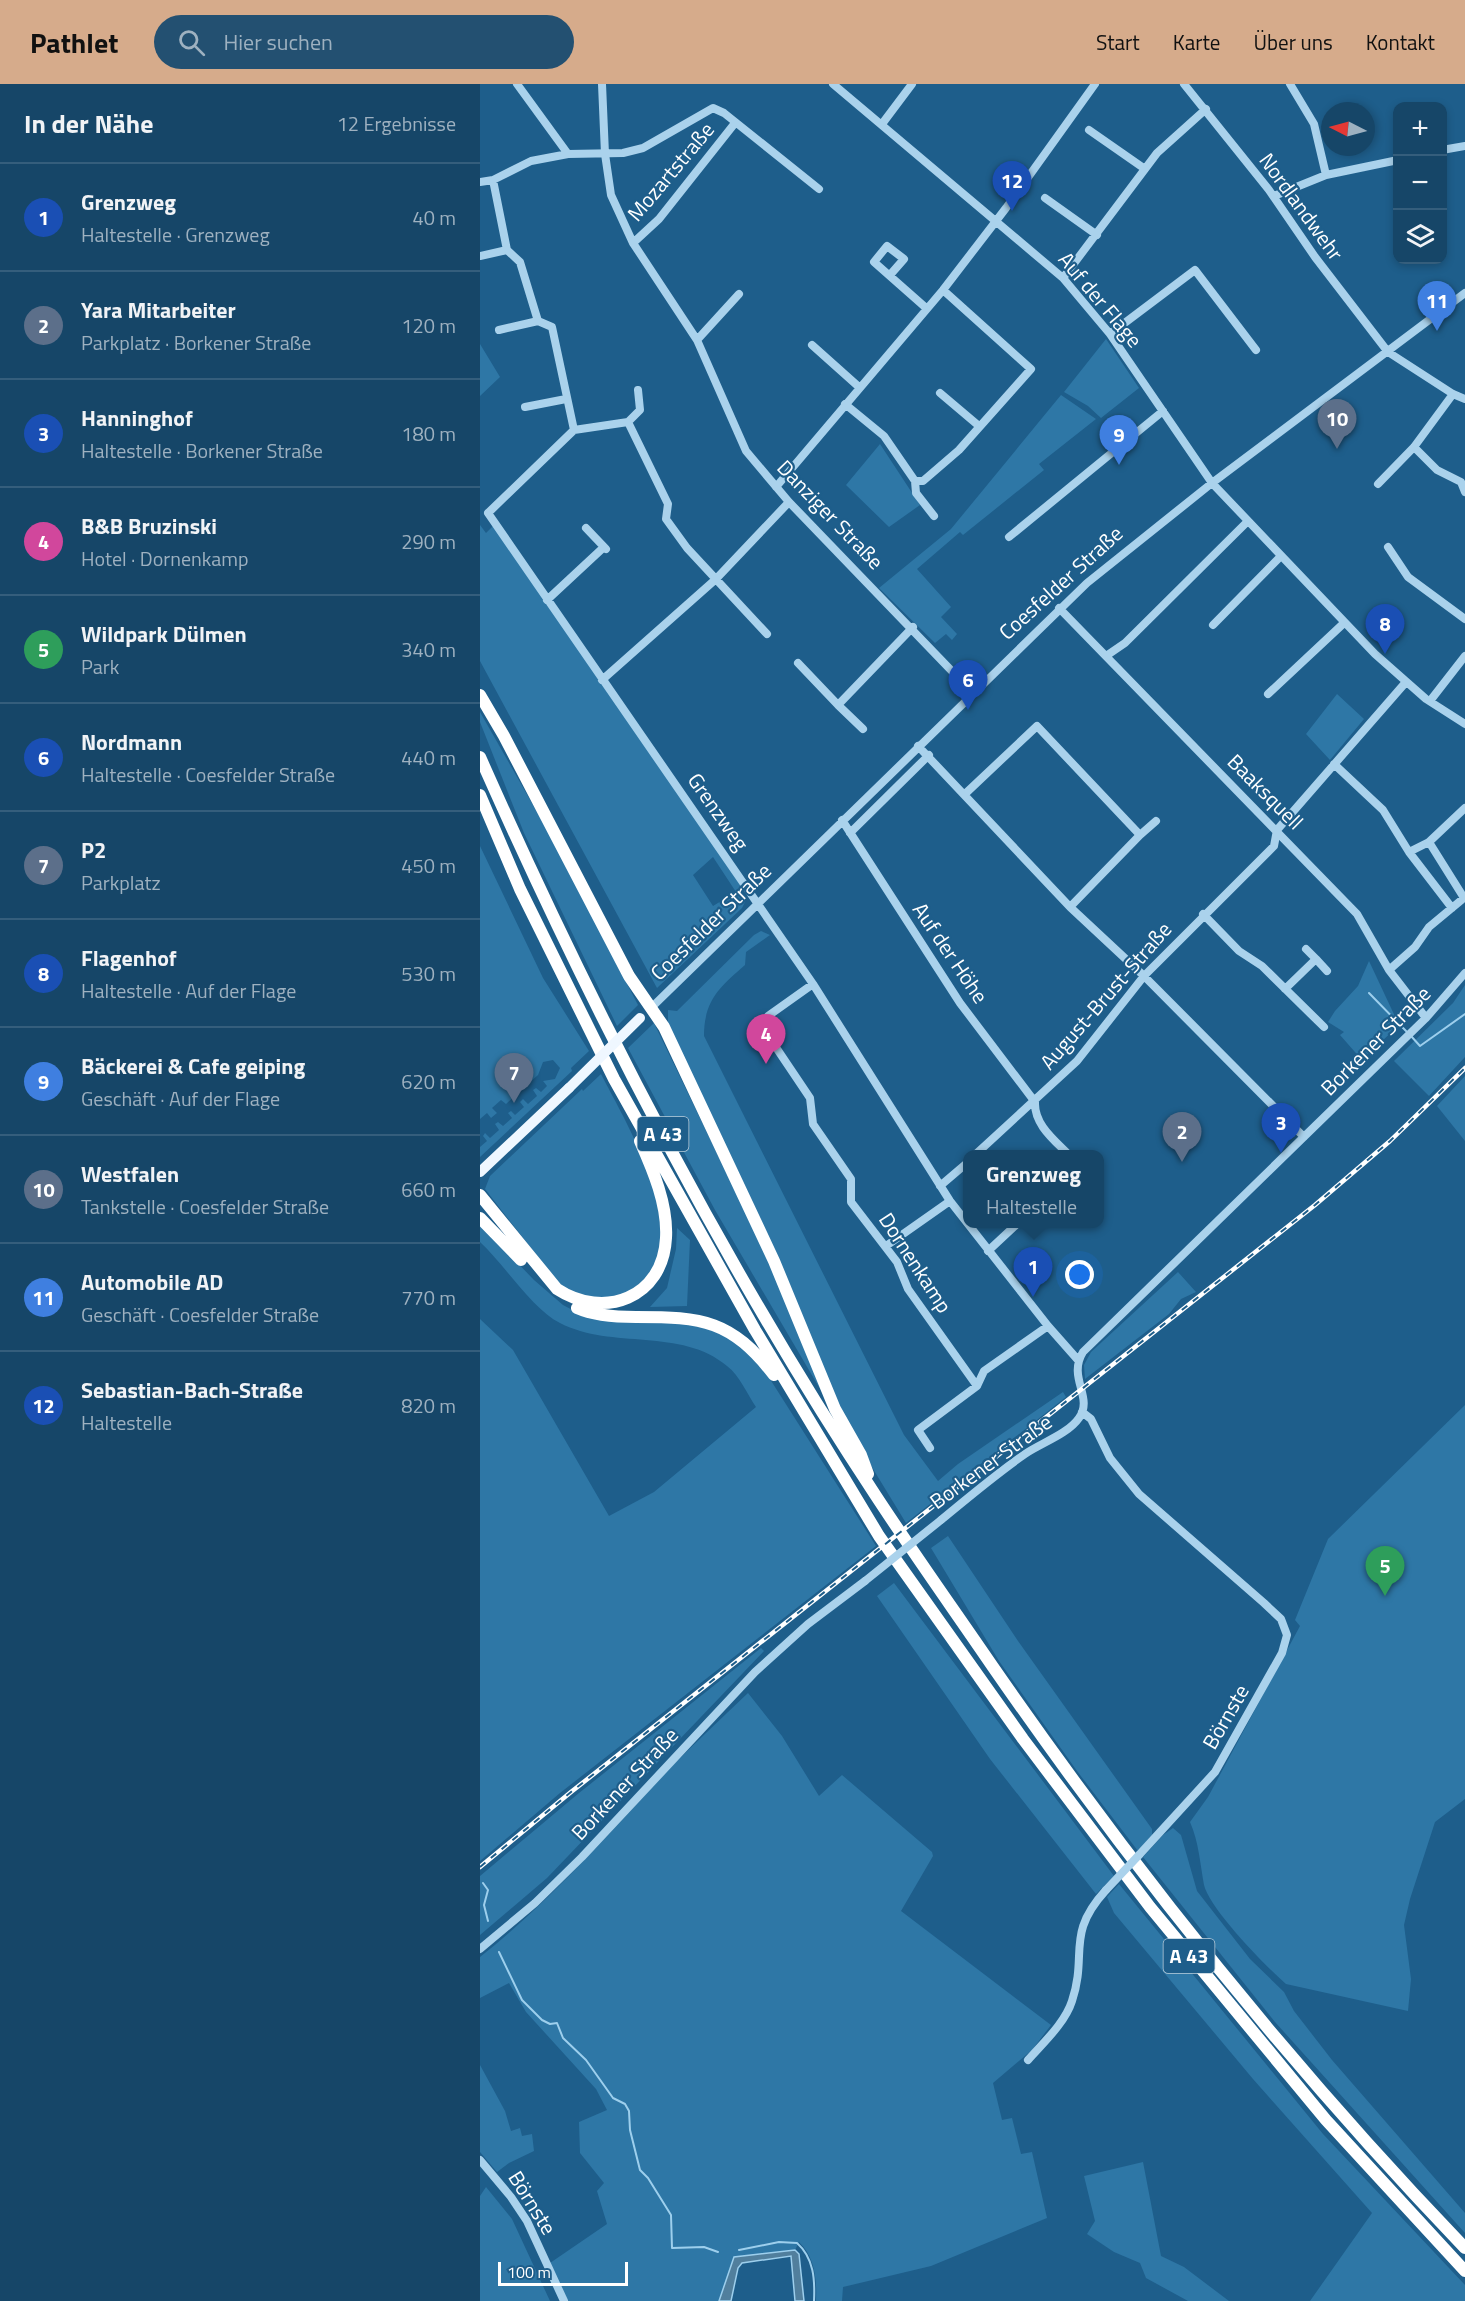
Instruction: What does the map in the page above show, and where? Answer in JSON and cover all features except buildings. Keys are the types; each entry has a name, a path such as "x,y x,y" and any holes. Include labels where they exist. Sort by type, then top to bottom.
{"highway":[{"path":"480,695 629,976 664,1027 774,1261 835,1409 861,1455 875,1495"},
{"name":"A 43","path":"480,757 578,969 660,1129 753,1296 875,1495 1042,1739 1149,1881 1315,2083 1465,2248"},
{"name":"A 43","path":"480,795 525,899 614,1079 712,1256 879,1536 1095,1837 1251,2031 1326,2120 1465,2271"},
{"path":"480,1195 538,1269 556,1289 572,1299 602,1305 622,1301 652,1280 659,1268 666,1238 666,1221 647,1158 614,1079"},
{"path":"481,1219 551,1291 585,1312 615,1316 679,1317 711,1322 740,1337 763,1360 807,1416"}],"main road":[{"name":"Coesfelder Straße","path":"480,1172 652,1007"}],"street":[{"path":"517,84 567,154"},
{"name":"Danziger Straße","path":"602,84 605,153 611,195 633,243 697,340 746,451 789,502 913,627 972,692"},
{"name":"Auf der Flage","path":"833,84 1063,278 1110,334 1212,483 1247,522 1344,623 1406,682 1465,724"},
{"path":"882,124 912,84"},
{"path":"776,487 925,307 942,290 997,220 1095,84"},
{"name":"Nordlandwehr","path":"1184,84 1274,196 1315,257 1388,351 1453,394 1465,399"},
{"path":"1290,84 1314,124 1326,176"},
{"path":"480,182 493,180 531,161 567,154 624,153 643,148 713,108 819,189"},
{"path":"1063,278 1157,153 1206,109"},
{"name":"Mozartstraße","path":"633,243 659,219 735,123"},
{"path":"1089,129 1145,169"},
{"path":"1447,149 1465,146"},
{"path":"1274,196 1326,176 1393,161"},
{"path":"493,180 507,250 520,262 538,321"},
{"path":"1045,198 1097,235"},
{"path":"480,256 507,250"},
{"path":"1110,334 1195,270 1256,350"},
{"path":"890,275 925,307"},
{"path":"915,481 923,481 959,450 1031,369 942,290"},
{"name":"Coesfelder Straße","path":"652,1007 972,692 1059,608 1115,558 1465,293"},
{"path":"697,340 739,294"},
{"path":"499,330 538,321 552,327 574,430 628,422 640,410 638,390"},
{"path":"812,345 859,387"},
{"path":"940,393 979,426"},
{"path":"1378,484 1414,447 1453,394"},
{"path":"525,407 566,399"},
{"path":"845,404 884,436 915,481 916,493 934,516"},
{"path":"1009,537 1163,411"},
{"path":"628,422 669,504 666,519 687,548 767,634"},
{"name":"Grenzweg","path":"574,430 488,513 759,903 813,984 940,1186 963,1218"},
{"path":"1414,447 1437,470 1461,482 1465,492"},
{"path":"602,680 716,579 789,502"},
{"path":"1106,656 1125,643 1247,522"},
{"path":"547,600 605,548 586,528"},
{"path":"1388,547 1408,577 1465,619"},
{"path":"1213,625 1280,557"},
{"name":"Baaksquell","path":"1059,608 1357,914 1389,970 1426,1018"},
{"path":"1268,694 1344,623"},
{"path":"838,705 913,627"},
{"path":"1430,701 1465,656"},
{"path":"798,663 862,729"},
{"name":"August-Brust-Straße","path":"982,1150 1077,1061 1144,976 1203,914 1274,846 1277,830 1406,682"},
{"path":"966,794 1037,726 1140,835"},
{"path":"918,746 966,794 1070,907 1144,976 1304,1137"},
{"path":"850,833 929,755"},
{"path":"1334,764 1383,810 1409,852 1452,908"},
{"path":"1409,852 1429,842 1465,808"},
{"name":"Auf der Höhe","path":"842,820 960,1003 1035,1102"},
{"path":"1070,907 1156,821"},
{"path":"1389,970 1415,947 1429,927 1464,897 1429,842"},
{"path":"1203,914 1239,951 1262,966 1324,1028"},
{"path":"1306,949 1327,971"},
{"path":"1285,989 1316,960"},
{"name":"Borkener Straße","path":"480,1949 535,1903 582,1857 761,1666 808,1624 1024,1455 1073,1424 1082,1412 1084,1400 1077,1380 1078,1360 1092,1343 1426,1018 1465,973"},
{"name":"Dornenkamp","path":"813,984 768,1016 767,1034 810,1098 813,1124 850,1179 851,1202 897,1262 908,1289 977,1386"},
{"path":"1035,1102 1034,1114 1064,1150"},
{"path":"940,1186 963,1166"},
{"path":"886,1246 950,1201"},
{"name":"Grenzweg","path":"971,1228 1078,1360"},
{"path":"988,1251 1013,1228"},
{"path":"930,1448 918,1430 977,1386 984,1371 1048,1326"},
{"name":"Börnste","path":"1028,2060 1053,2032 1071,2004 1079,1977 1081,1929 1091,1907 1215,1772 1271,1674 1282,1653 1287,1635 1281,1619 1140,1494 1110,1458 1091,1419 1082,1412"},
{"name":"Börnste","path":"480,2160 511,2197 527,2221 564,2301"}],"shaded area":[{"path":"1106,339 1139,388 1101,418 1088,406 1064,392"},
{"path":"480,344 500,377 480,396"},
{"path":"1061,395 1096,419 1039,464 1044,470 963,535 960,532 917,569 951,607 941,617 957,634 952,640 946,634 935,643 879,588 951,529"},
{"path":"880,444 920,505 889,527 846,485"},
{"path":"495,524 747,886 741,890 747,898 742,908 657,988 480,661 480,525 486,533","holes":["713,857 736,892 713,906 693,875"]},
{"path":"1337,694 1364,719 1330,760 1306,734"},
{"path":"480,712 549,833 638,1005 617,1026 524,833 480,722"},
{"path":"480,846 543,978 589,1051 571,1068 572,1071 480,1157 480,1147 487,1141 483,1136 485,1133 490,1138 499,1130 495,1124 498,1122 503,1126 512,1118 508,1113 511,1111 515,1115 524,1107 520,1102 523,1099 528,1104 537,1096 533,1090 536,1088 541,1092 547,1086 543,1081 555,1079 560,1068 553,1060 543,1062 538,1075 529,1083 525,1079 515,1087 519,1092 506,1104 501,1100 492,1108 497,1113 491,1118 487,1113 480,1119"},
{"path":"761,931 770,935 746,952 745,965 728,980 710,1004 704,1036 904,1435 938,1481 958,1464 1063,1392 1066,1397 906,1523 845,1423 668,1024 668,1010 677,1011 754,935"},
{"path":"1369,961 1399,1025 1362,1060 1340,1035 1344,1032 1328,1022 1358,986"},
{"path":"1465,985 1465,1057 1429,1096 1394,1061 1453,1003"},
{"path":"654,1023 789,1302 823,1394 715,1210 628,1048"},
{"path":"601,1074 626,1122 653,1184 660,1215 662,1244 654,1269 635,1287 611,1300 594,1299 565,1292 485,1189 490,1176 582,1089 583,1091"},
{"path":"1465,1076 1465,1141 1437,1106"},
{"path":"480,1224 534,1280 563,1305 580,1314 692,1323 736,1340 761,1365 876,1546 560,1793 480,1861 480,1319 513,1350 609,1516 654,1492 756,1407 732,1370 709,1354 668,1342 602,1336 560,1323 539,1308 480,1242"},
{"path":"677,1228 690,1240 687,1306 650,1307 667,1288 676,1249"},
{"path":"1178,1272 1196,1292 1181,1299 1169,1314 1085,1379 1084,1365 1091,1352"},
{"path":"1465,1405 1465,1799 1435,1822 1410,1899 1404,1925 1411,1979 1408,2011 1286,1984 1240,1937 1208,1895 1190,1822 1208,1797 1300,1626 1295,1620 1328,1539"},
{"path":"948,1536 1018,1641 1152,1829 1152,1835 1138,1851 1077,1771 999,1661 931,1548"},
{"path":"894,1583 1114,1876 1096,1894 990,1759 877,1596"},
{"path":"761,1648 764,1651 547,1878 480,1935 480,1876 579,1793"},
{"path":"748,1693 782,1736 819,1796 842,1775 932,1852 933,1856 901,1911 1051,2025 1032,2050 993,2083 1002,2120 1012,2118 1021,2154 1032,2152 1047,2218 931,2266 843,2287 842,2301 816,2301 812,2262 799,2242 795,2250 734,2257 719,2301 568,2301 550,2263 607,2224 597,2191 604,2183 580,2153 579,2122 607,2110 596,2089 526,2012 509,1983 480,1998 480,1957 557,1888 675,1763"},
{"path":"1173,1828 1181,1835 1197,1891 1250,1959 1284,1992 1294,2011 1332,2060 1465,2213 1465,2233 1275,2022 1143,1857 1163,1835"},
{"path":"1119,1884 1323,2134 1465,2285 1465,2301 1310,2301 1372,2213 1253,2079 1114,1913 1107,1897"},
{"path":"480,2065 505,2111 511,2131 520,2128 522,2136 532,2134 534,2151 509,2163 497,2172 480,2152"},
{"path":"1143,2162 1161,2256 1184,2267 1229,2301 1188,2301 1146,2278 1140,2263 1114,2252 1087,2234 1095,2221 1084,2176"},
{"path":"486,2187 512,2219 550,2301 480,2301 480,2196"},
{"path":"795,2250 799,2254 804,2301 795,2301 791,2256 742,2263 738,2268 731,2301 719,2301 734,2257"}],"waterway":[{"path":"1369,993 1407,1032"},
{"path":"1411,1036 1420,1046 1465,1014"},
{"path":"483,1883 488,1890 484,1905 488,1921"},
{"path":"499,1952 522,2000 542,2020 550,2024 557,2023 563,2038 586,2060 613,2098 625,2104 629,2111 630,2130 640,2170 648,2178 671,2215 672,2248 704,2247 718,2252"},
{"path":"739,2250 779,2242 797,2243 810,2262 814,2277 814,2301"}],"railway":[{"path":"480,1867 571,1792 1315,1205 1390,1141 1465,1068"}],"place":[{"name":"Sebastian-Bach-Straße","path":"1012,211"},
{"name":"Automobile AD","path":"1437,331"},
{"name":"Westfalen","path":"1337,449"},
{"name":"Bäckerei & Cafe geiping","path":"1119,465"},
{"name":"Flagenhof","path":"1385,654"},
{"name":"Nordmann","path":"968,710"},
{"name":"B&B Bruzinski","path":"766,1064"},
{"name":"P2","path":"514,1103"},
{"name":"Hanninghof","path":"1281,1153"},
{"name":"Yara Mitarbeiter","path":"1182,1162"},
{"name":"Grenzweg","path":"1033,1297"},
{"name":"Wildpark Dülmen","path":"1385,1596"}]}
